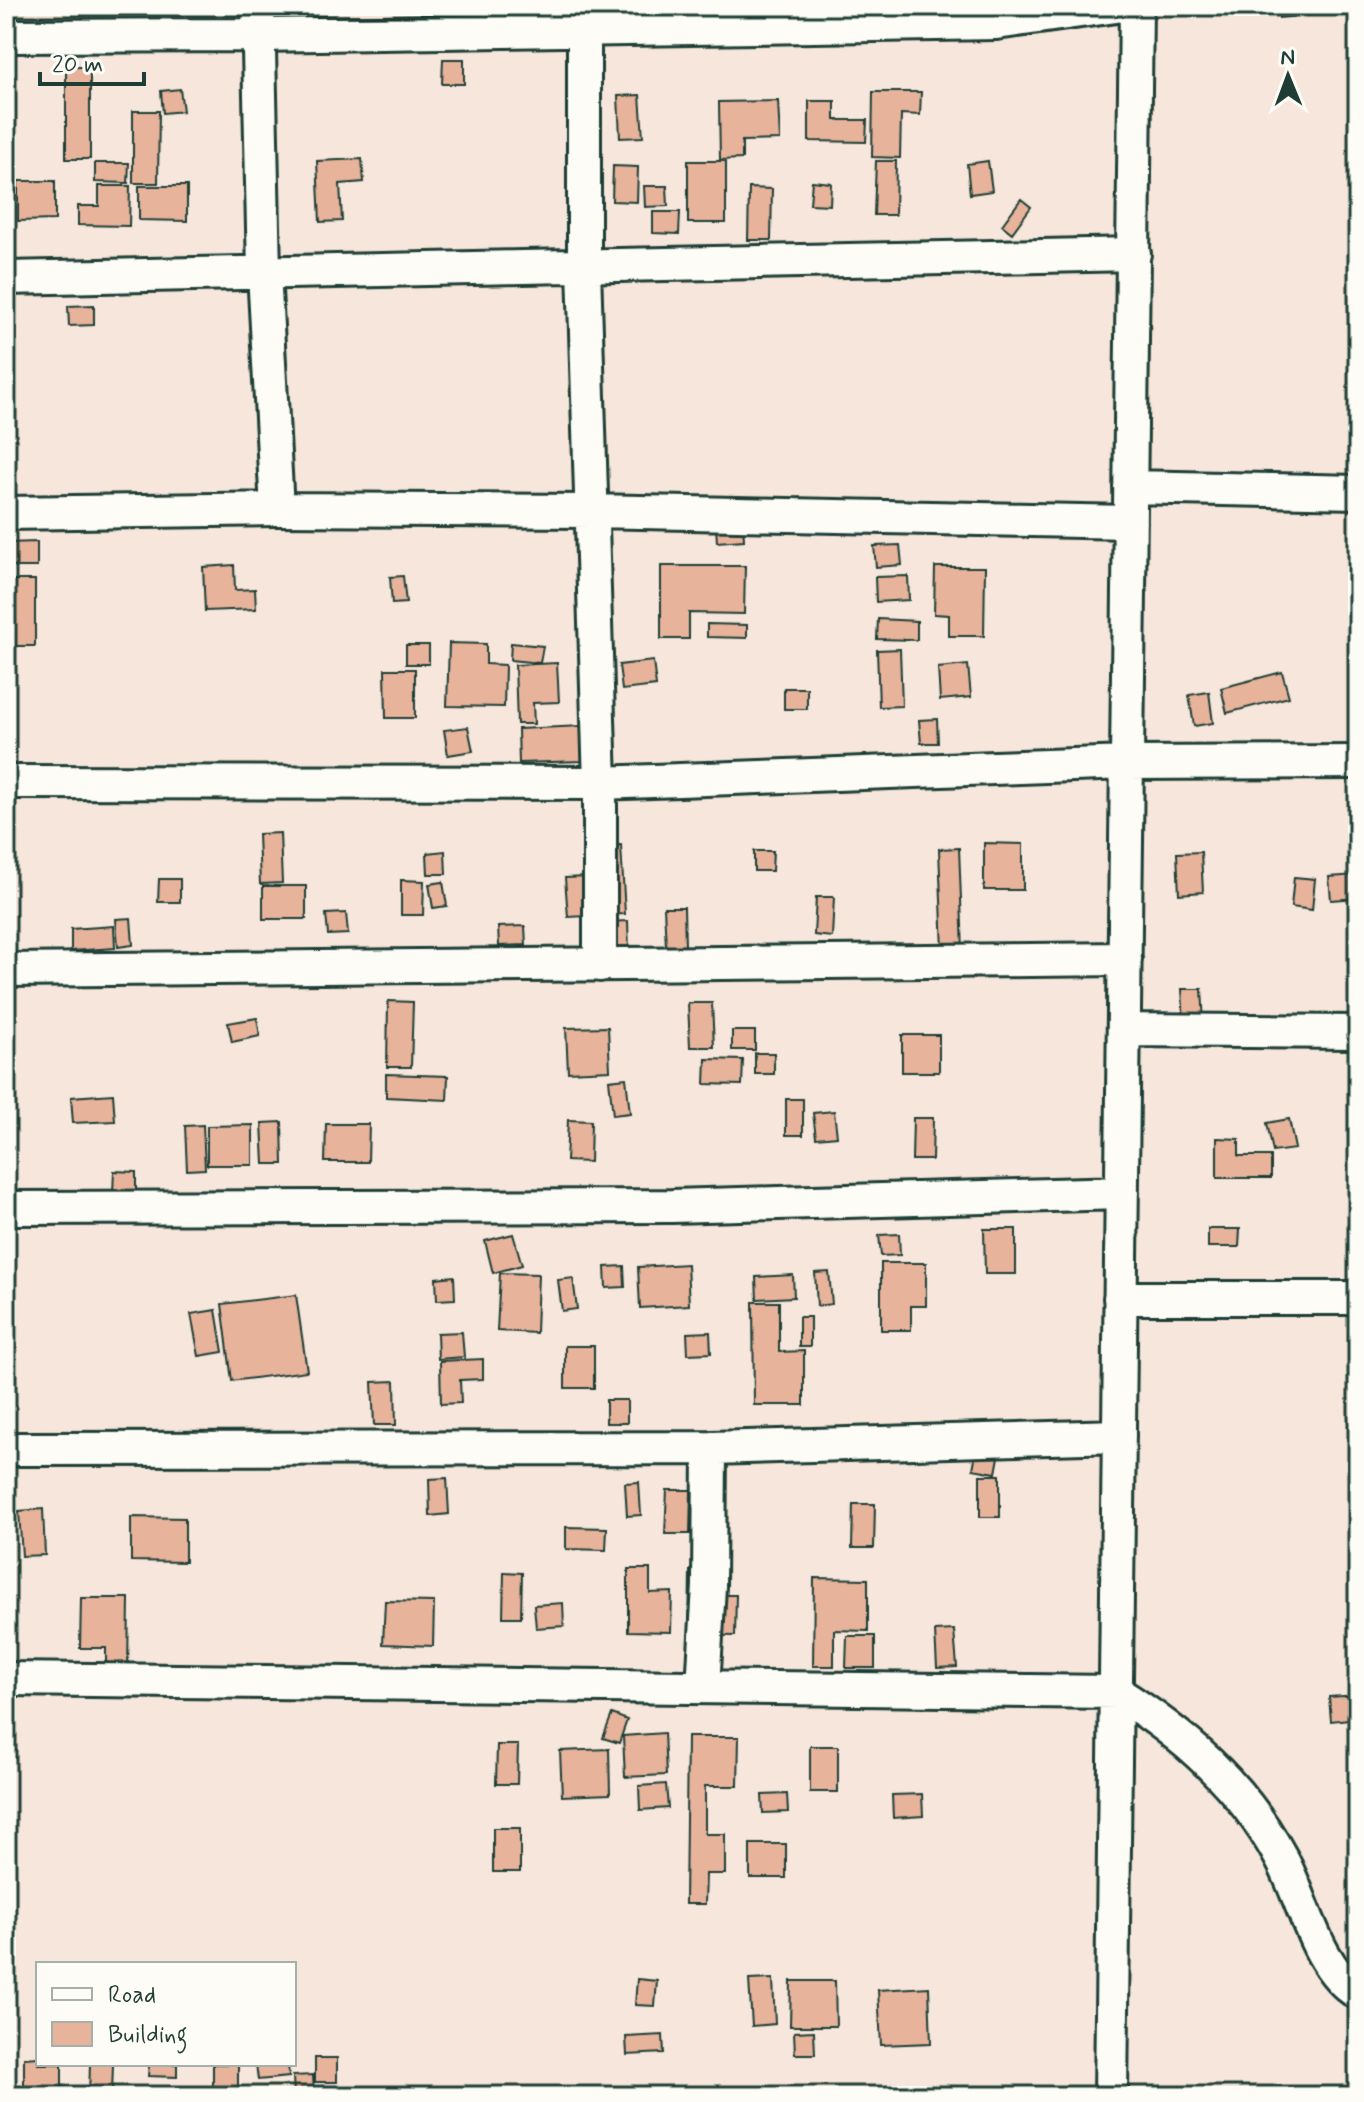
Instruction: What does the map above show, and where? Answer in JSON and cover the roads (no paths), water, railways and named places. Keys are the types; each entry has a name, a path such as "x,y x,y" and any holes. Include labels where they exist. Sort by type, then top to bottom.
{"street":[{"path":"6,36 258,20 584,30 996,23 1116,6"},
{"path":"1111,2096 1136,6"},
{"path":"258,20 264,272 277,509"},
{"path":"584,30 584,268 600,783 600,965"},
{"path":"6,278 1134,254"},
{"path":"1130,487 1358,492"},
{"path":"6,513 277,509 592,511 1130,522"},
{"path":"6,782 600,783 1127,763 1358,762"},
{"path":"6,970 1125,959"},
{"path":"1124,1030 1358,1032"},
{"path":"6,1208 672,1206 1122,1193"},
{"path":"1120,1298 1358,1298"},
{"path":"6,1449 710,1448 1119,1436"},
{"path":"703,1687 709,1586 710,1448"},
{"path":"6,1679 1116,1692 1156,1717 1193,1747 1226,1780 1256,1817 1280,1855 1300,1896 1315,1938 1343,1984 1358,1993"}]}
